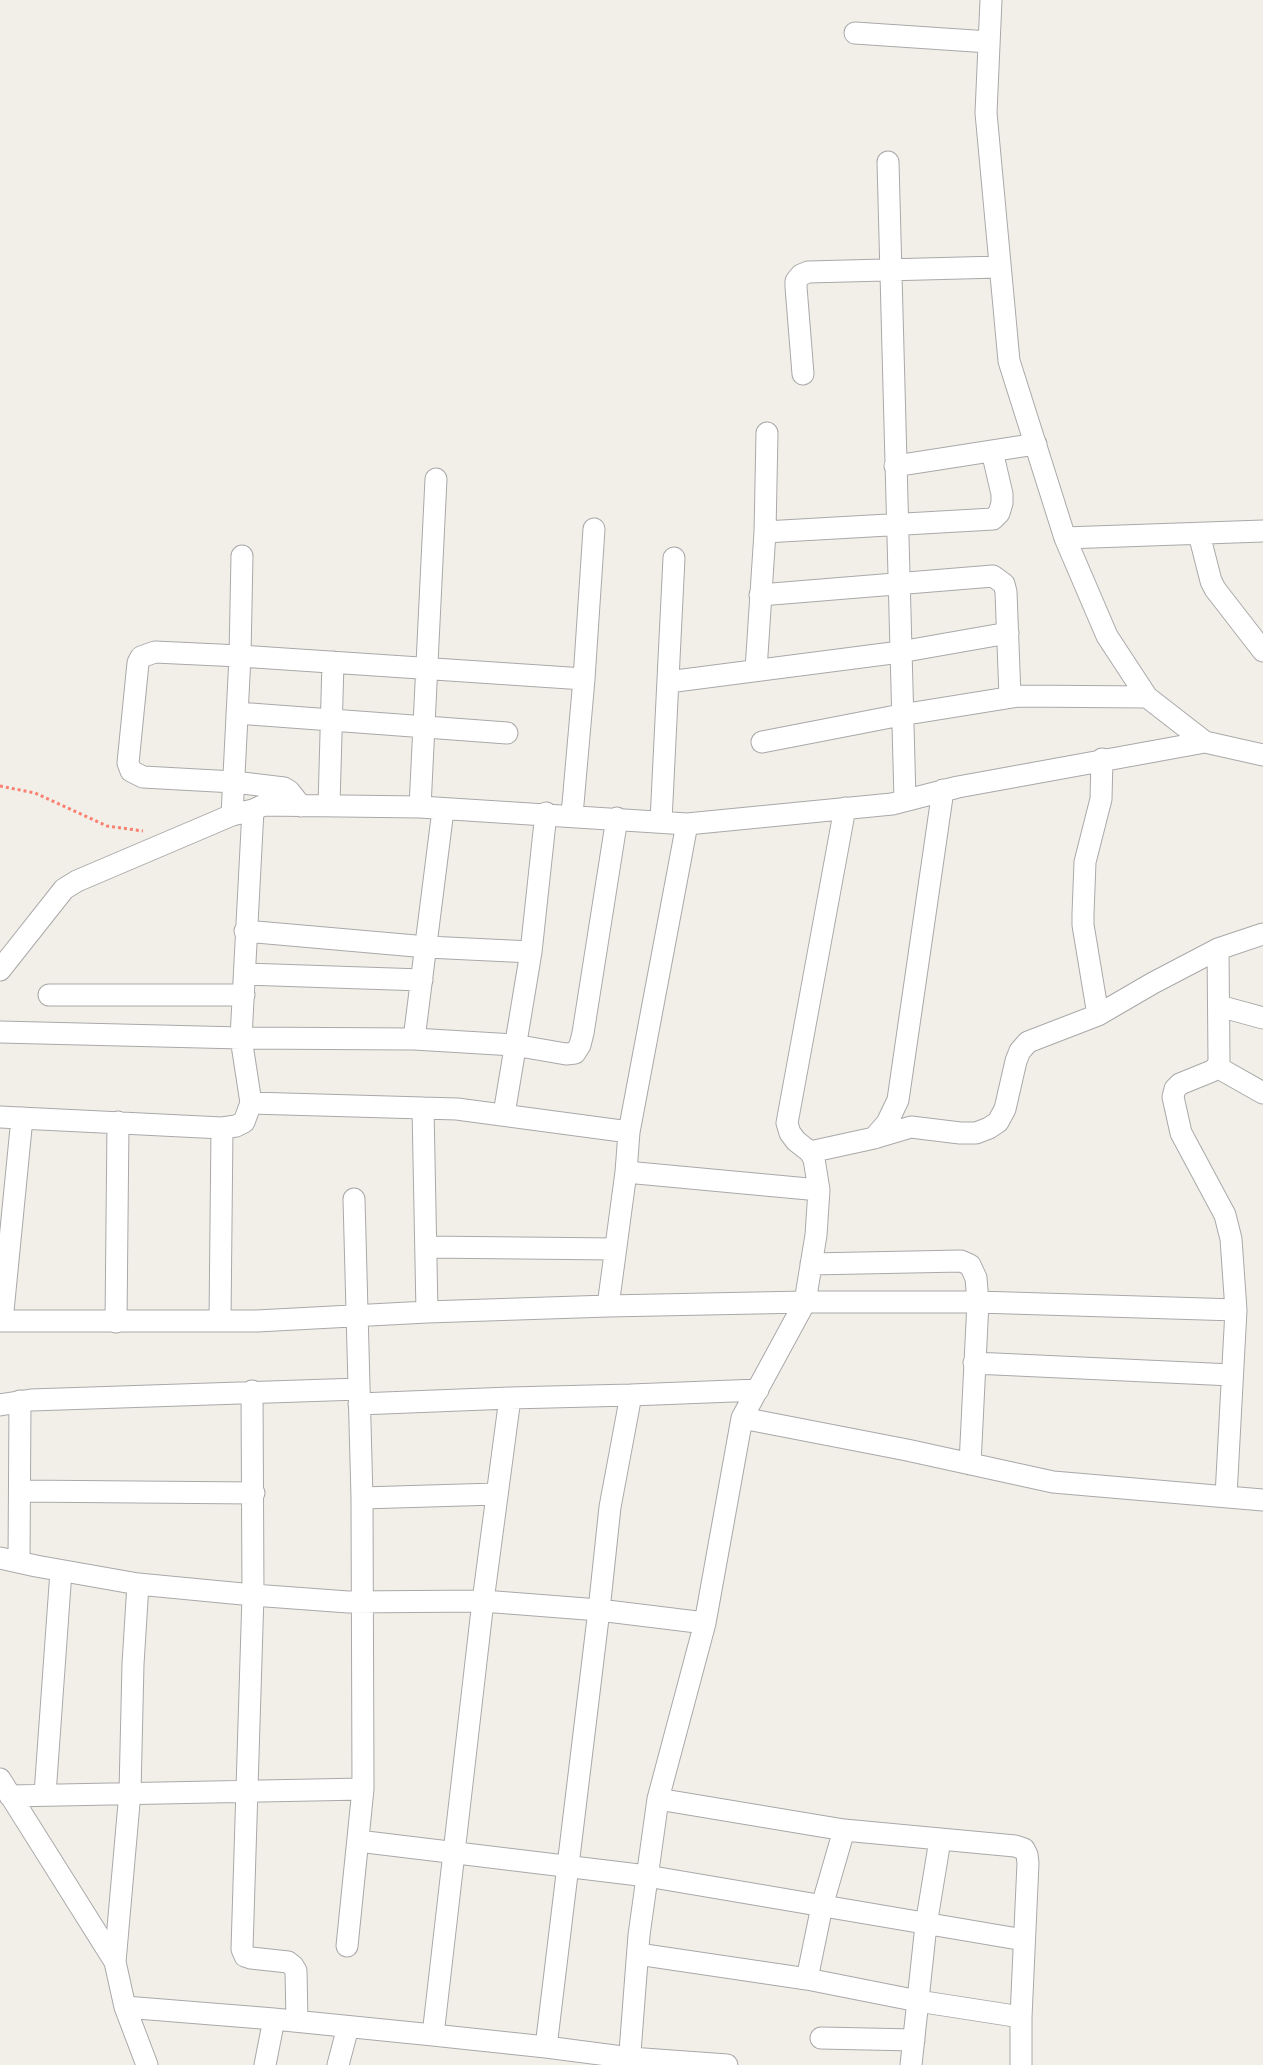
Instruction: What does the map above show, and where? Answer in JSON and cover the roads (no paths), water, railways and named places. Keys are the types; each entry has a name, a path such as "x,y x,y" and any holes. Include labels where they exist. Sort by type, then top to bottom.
{"street":[{"path":"991,0 986,113 1009,361 1065,538 1107,636 1147,697 1205,742"},
{"path":"855,33 989,42"},
{"path":"888,162 905,800"},
{"path":"803,374 796,287 796,281 801,275 808,272 1000,267"},
{"path":"756,670 765,532 767,433"},
{"path":"895,466 1036,444"},
{"path":"765,532 993,519 999,513 1002,494 992,451"},
{"path":"420,807 436,478"},
{"path":"572,815 594,529"},
{"path":"1065,538 1263,531"},
{"path":"1199,534 1215,589 1263,651"},
{"path":"232,815 240,656 242,556"},
{"path":"661,821 674,558"},
{"path":"760,595 993,576 1004,584 1010,697"},
{"path":"668,682 900,652 1008,633"},
{"path":"301,806 284,788 234,782 143,777 131,771 128,763 138,663 141,657 155,652 240,656 584,679"},
{"path":"329,806 333,662"},
{"path":"762,742 1010,697 1147,697"},
{"path":"237,713 507,733"},
{"path":"0,970 64,889 77,881 232,815 264,805 420,807 443,810 546,813 687,824 892,804 943,790 1102,759 1205,742 1263,755"},
{"path":"1098,1015 1083,914 1085,862 1101,799 1102,759"},
{"path":"874,1138 887,1123 898,1100 943,790"},
{"path":"630,2062 638,1954 658,1799 705,1623 742,1418 805,1302 819,1190 814,1159 810,1152 790,1133 787,1123 845,808"},
{"path":"0,1117 222,1128 244,1122 251,1103 241,1038 253,810"},
{"path":"414,1039 443,810"},
{"path":"504,1114 531,952 546,813"},
{"path":"0,1032 241,1038 414,1039 575,1053 580,1045 617,818"},
{"path":"608,1306 626,1172 629,1132 687,824"},
{"path":"245,931 531,952"},
{"path":"810,1152 874,1138 911,1126 960,1133 976,1133 989,1128 998,1122 1005,1109 1016,1061 1020,1051 1028,1042 1098,1015 1218,949 1263,934"},
{"path":"1218,949 1219,1060 1217,1067 1180,1084 1175,1089 1173,1097 1181,1133 1225,1215 1231,1239 1236,1310 1226,1496"},
{"path":"49,994 245,984 422,980"},
{"path":"1219,1006 1263,1018"},
{"path":"1217,1067 1263,1093"},
{"path":"251,1103 457,1109 629,1132"},
{"path":"423,1108 428,1312"},
{"path":"22,1118 1,1321 220,1321 608,1306 805,1302 978,1302 1236,1310"},
{"path":"116,1322 118,1122"},
{"path":"220,1321 222,1128"},
{"path":"626,1172 819,1190"},
{"path":"347,1946 363,1789 362,1498 354,1199"},
{"path":"426,1247 615,1249"},
{"path":"811,1264 961,1261 970,1264 976,1278 978,1302 970,1464"},
{"path":"974,1363 1232,1375"},
{"path":"705,1623 599,1610 483,1601 363,1602 138,1584 10,1560 20,1491 10,1403 252,1391 359,1396 510,1398 758,1390"},
{"path":"252,1391 253,1594 242,1949 245,1956 288,1962 293,1966 296,1971 297,2021"},
{"path":"546,2047 610,1507 631,1395"},
{"path":"433,2035 483,1601 510,1398"},
{"path":"742,1418 1053,1482 1263,1500"},
{"path":"20,1491 254,1493"},
{"path":"362,1498 496,1494"},
{"path":"45,1794 61,1571"},
{"path":"138,1584 133,1664 130,1792 115,1962 125,2007 147,2065"},
{"path":"5,1787 45,1794 363,1789"},
{"path":"5,1787 115,1962"},
{"path":"658,1799 844,1830 1015,1846 1024,1850 1028,1863 1021,2065"},
{"path":"807,1979 822,1906 844,1830"},
{"path":"911,2065 926,1925 940,1840"},
{"path":"358,1841 647,1876 1024,1940"},
{"path":"638,1954 807,1979 918,2001 1021,2017"},
{"path":"125,2007 297,2021 546,2047 630,2062 728,2065"},
{"path":"265,2065 274,2019"},
{"path":"338,2065 348,2027"},
{"path":"821,2038 914,2040"}]}
